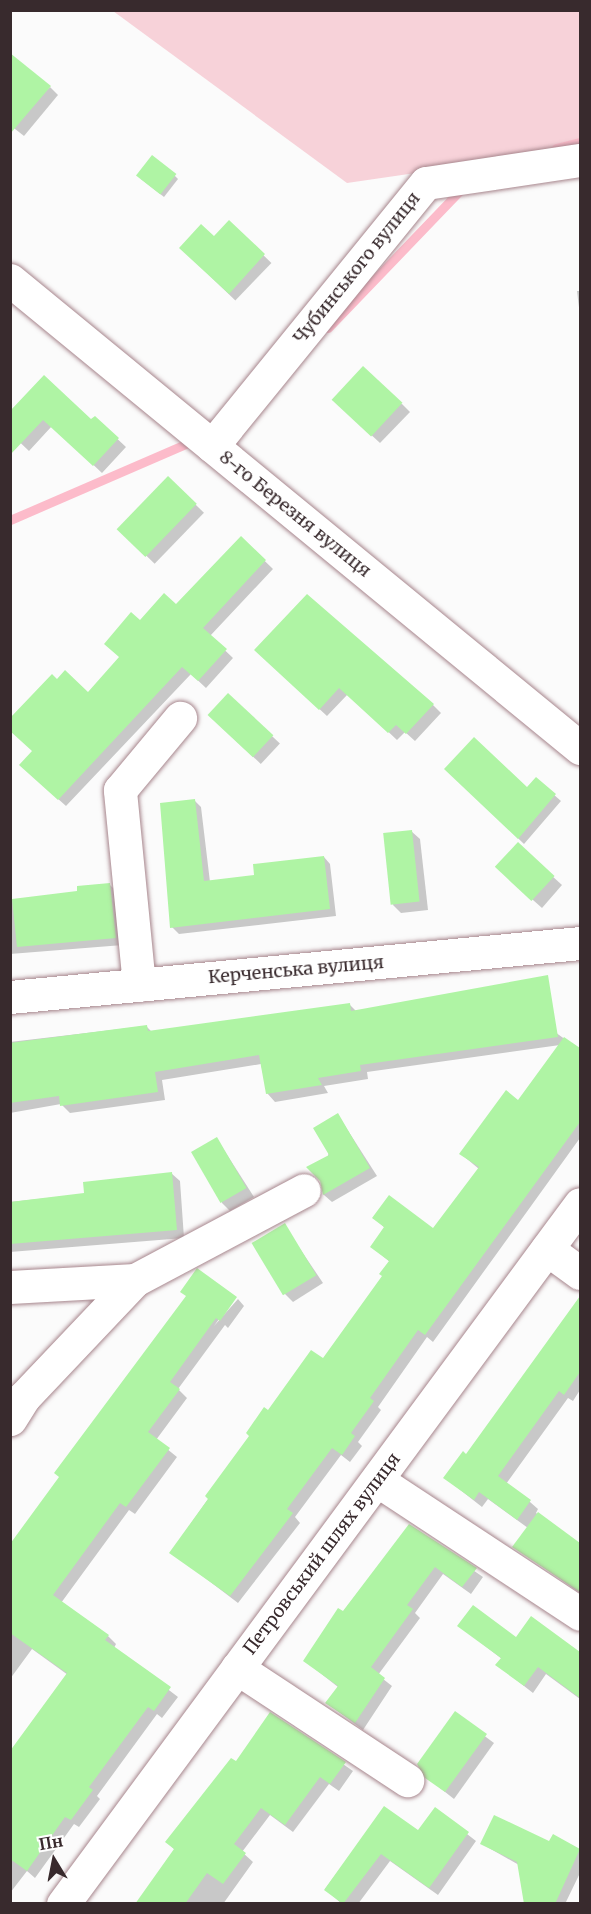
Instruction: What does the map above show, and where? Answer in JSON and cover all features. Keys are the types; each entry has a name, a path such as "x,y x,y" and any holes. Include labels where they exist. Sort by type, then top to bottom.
{"street":[{"name":"Чубинського вулиця","path":"212,446 426,183 580,160"},
{"name":"8-го Березня вулиця","path":"10,280 580,748"},
{"path":"139,985 120,790 180,718"},
{"name":"Керченська вулиця","path":"10,997 580,943"},
{"path":"10,1419 24,1397 135,1280 304,1190"},
{"name":"Петровський шлях вулиця","path":"68,1902 237,1668 580,1204"},
{"path":"547,1249 580,1273"},
{"path":"10,1287 135,1280"},
{"path":"377,1480 580,1614"},
{"path":"237,1668 407,1780"}],"shaded area":[{"path":"113,11 580,11 580,149 347,183"}],"building":[{"path":"10,53 51,86 10,134"},
{"path":"152,155 176,174 160,195 136,175"},
{"path":"229,220 265,254 229,294 179,248 201,224 214,236"},
{"path":"363,366 402,403 371,436 332,400"},
{"path":"44,375 91,419 95,416 119,438 93,466 43,420 10,455 10,411"},
{"path":"168,476 197,504 145,557 117,529"},
{"path":"241,536 266,560 203,628 227,649 198,681 182,667 58,800 19,765 32,751 10,731 10,718 52,674 57,679 65,670 88,692 119,657 104,644 131,612 140,620 164,593 176,604"},
{"path":"307,594 434,704 406,734 396,725 388,733 339,688 319,710 254,650"},
{"path":"228,693 273,735 253,757 208,715"},
{"path":"474,737 527,787 536,777 556,794 518,839 444,769"},
{"path":"195,799 204,881 254,875 253,864 324,856 330,909 170,928 160,803"},
{"path":"412,830 420,902 391,905 383,833"},
{"path":"518,842 555,876 531,901 495,867"},
{"path":"110,883 116,938 17,947 12,899 77,891 77,886"},
{"path":"548,975 558,1037 360,1065 361,1071 318,1078 322,1085 266,1094 259,1055 155,1072 158,1092 60,1106 59,1096 10,1103 10,1043 147,1025 148,1031 350,1003 351,1011"},
{"path":"564,1037 580,1048 580,1122 425,1335 418,1330 370,1398 374,1401 351,1433 355,1436 342,1455 332,1448 287,1509 293,1513 230,1596 169,1553 208,1499 205,1496 249,1436 246,1433 264,1407 268,1410 311,1350 323,1358 382,1276 379,1274 389,1261 370,1247 384,1227 372,1218 389,1195 433,1228 479,1167 459,1154 506,1090 518,1100"},
{"path":"338,1113 370,1168 323,1195 320,1181 306,1167 329,1155 313,1128"},
{"path":"217,1137 246,1188 221,1203 191,1152"},
{"path":"172,1172 177,1230 10,1244 10,1202 84,1193 83,1182"},
{"path":"285,1223 316,1275 283,1295 252,1243"},
{"path":"197,1268 237,1297 220,1321 216,1318 170,1382 180,1389 148,1432 170,1448 126,1507 120,1503 53,1595 109,1635 105,1640 171,1687 154,1711 148,1707 89,1787 93,1790 71,1820 65,1817 27,1871 10,1859 10,1751 67,1673 10,1633 10,1544 59,1477 54,1473 186,1296 180,1292"},
{"path":"580,1296 580,1372 564,1395 559,1391 498,1476 531,1500 517,1520 479,1492 474,1500 443,1478 463,1451 466,1454"},
{"path":"538,1512 580,1543 580,1592 512,1547"},
{"path":"409,1524 477,1568 462,1587 435,1567 407,1605 413,1609 371,1667 385,1678 355,1723 325,1703 338,1686 303,1661 338,1608 343,1611"},
{"path":"473,1605 516,1637 531,1616 580,1652 580,1698 538,1667 524,1686 495,1665 501,1658 457,1626"},
{"path":"455,1711 487,1734 445,1792 425,1778 417,1764"},
{"path":"270,1712 346,1762 330,1784 320,1777 285,1825 261,1808 234,1844 246,1853 223,1884 207,1873 185,1904 135,1904 174,1849 165,1842 231,1758 236,1761"},
{"path":"384,1806 418,1830 435,1807 469,1832 429,1888 381,1854 343,1904 324,1890"},
{"path":"494,1815 549,1841 553,1834 580,1849 555,1904 524,1904 517,1862 480,1844"}],"waterway":[{"path":"556,148 580,142"},
{"path":"328,328 464,186"},
{"path":"10,520 190,442"}]}
